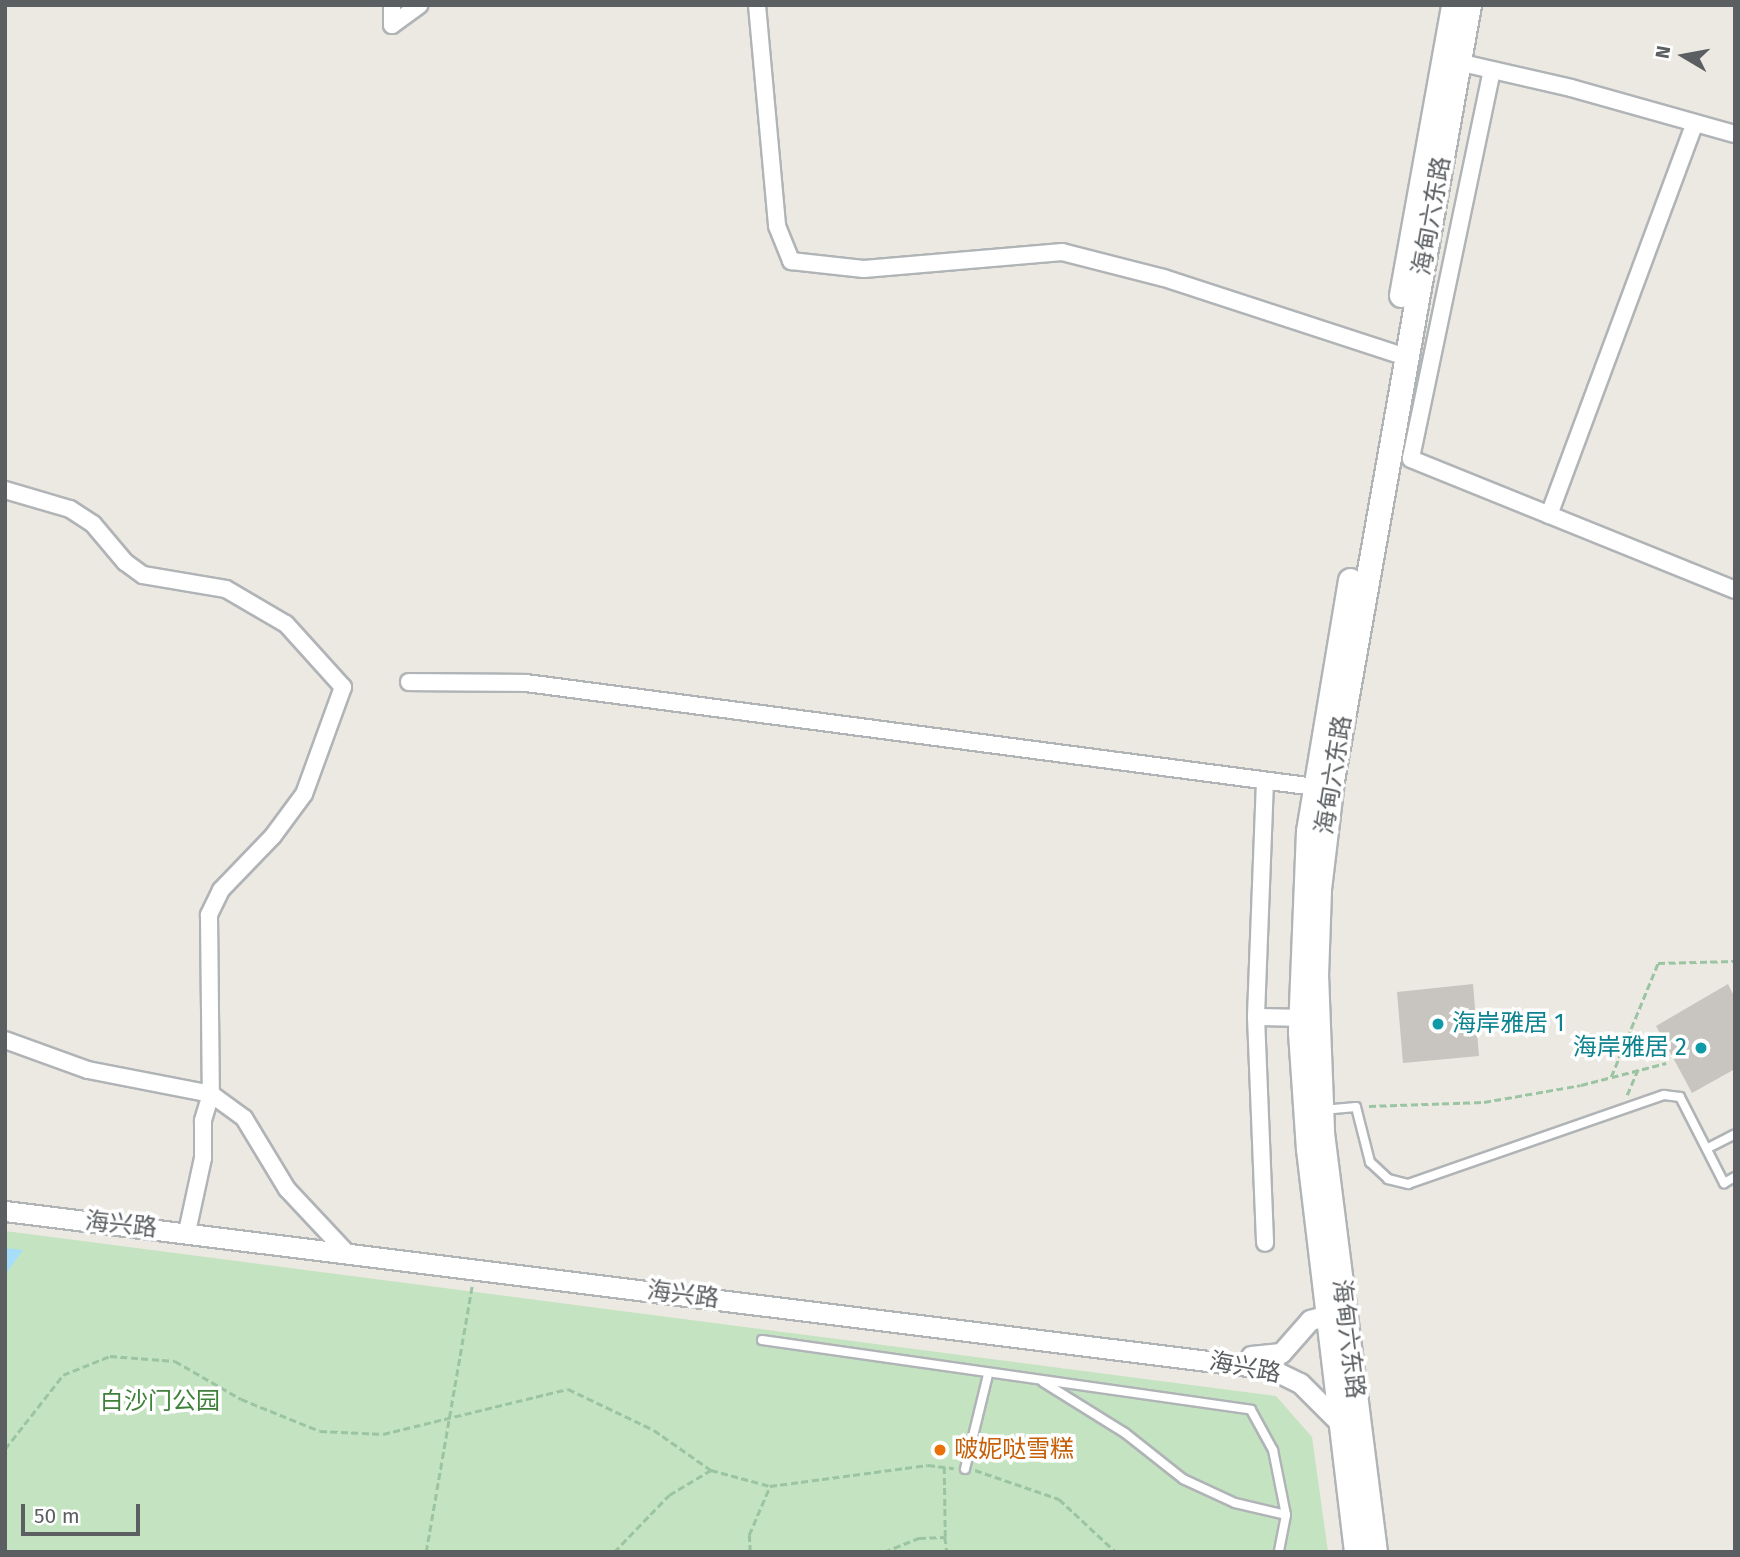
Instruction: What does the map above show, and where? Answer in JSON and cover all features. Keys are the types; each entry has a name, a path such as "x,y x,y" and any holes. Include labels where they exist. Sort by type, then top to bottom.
{"main road":[{"name":"海甸六东路","path":"1451,61 1453,5"},
{"name":"海甸六东路","path":"1356,1552 1327,1315 1308,1018 1305,864 1322,788 1451,61 1469,5"},
{"name":"海甸六东路","path":"1313,1113 1375,1552"}],"street":[{"path":"392,5 393,25 420,5"},
{"path":"757,5 777,226 791,261 864,269 1062,252 1164,278 1399,355"},
{"path":"1451,61 1735,134"},
{"path":"1492,70 1411,459 1735,590"},
{"path":"1549,515 1695,123"},
{"path":"5,490 70,509 93,524 125,562 143,575 226,589 286,624 343,687 304,794 272,836 221,890 209,915 211,1094 189,1228"},
{"path":"409,682 526,683 1322,788"},
{"path":"1265,781 1256,1017 1265,1243"},
{"path":"1256,1017 1308,1018"},
{"path":"5,1040 88,1070 211,1094 244,1118 287,1189 341,1248"},
{"name":"海兴路","path":"5,1202 341,1248 1262,1357 1285,1351 1310,1320 1327,1315"},
{"name":"海兴路","path":"5,1211 189,1228"},
{"name":"海兴路","path":"341,1248 475,1269 1271,1369 1300,1383 1341,1424"}],"lane":[{"path":"1313,1113 1356,1107 1370,1163 1388,1179 1408,1184 1664,1095 1680,1097 1724,1183 1735,1177"},
{"path":"1708,1148 1735,1133"},
{"path":"762,1340 988,1375 1251,1410 1273,1450 1286,1515 1279,1552"},
{"path":"965,1469 988,1375"},
{"path":"1041,1381 1125,1433 1183,1479 1235,1503 1286,1515"}],"path":[{"path":"1611,1077 1658,963 1735,961"},
{"path":"1356,1107 1484,1102 1667,1063"},
{"path":"1620,1111 1639,1069"},
{"path":"426,1552 475,1269"},
{"path":"5,1449 63,1375 110,1356 175,1361 241,1399 320,1431 383,1434 449,1421 568,1389 654,1430 711,1469 770,1486 944,1467 985,1471 1059,1499 1116,1552"},
{"path":"944,1467 947,1552"},
{"path":"614,1552 669,1495 711,1469"},
{"path":"750,1552 749,1535 770,1486"},
{"path":"884,1552 919,1538 945,1537"}],"green space":[{"name":"白沙门公园","path":"5,1231 1276,1396 1312,1437 1328,1552 5,1552"}],"water":[{"path":"5,1248 23,1250 5,1275"}],"building":[{"name":"海岸雅居 1","path":"1473,984 1479,1056 1403,1063 1397,992"},
{"name":"海岸雅居 2","path":"1728,984 1735,998 1735,1069 1692,1093 1656,1026"}],"place":[{"name":"海岸雅居 1","path":"1438,1024"},
{"name":"海岸雅居 2","path":"1701,1048"},
{"name":"啵妮哒雪糕","path":"940,1450"}]}
